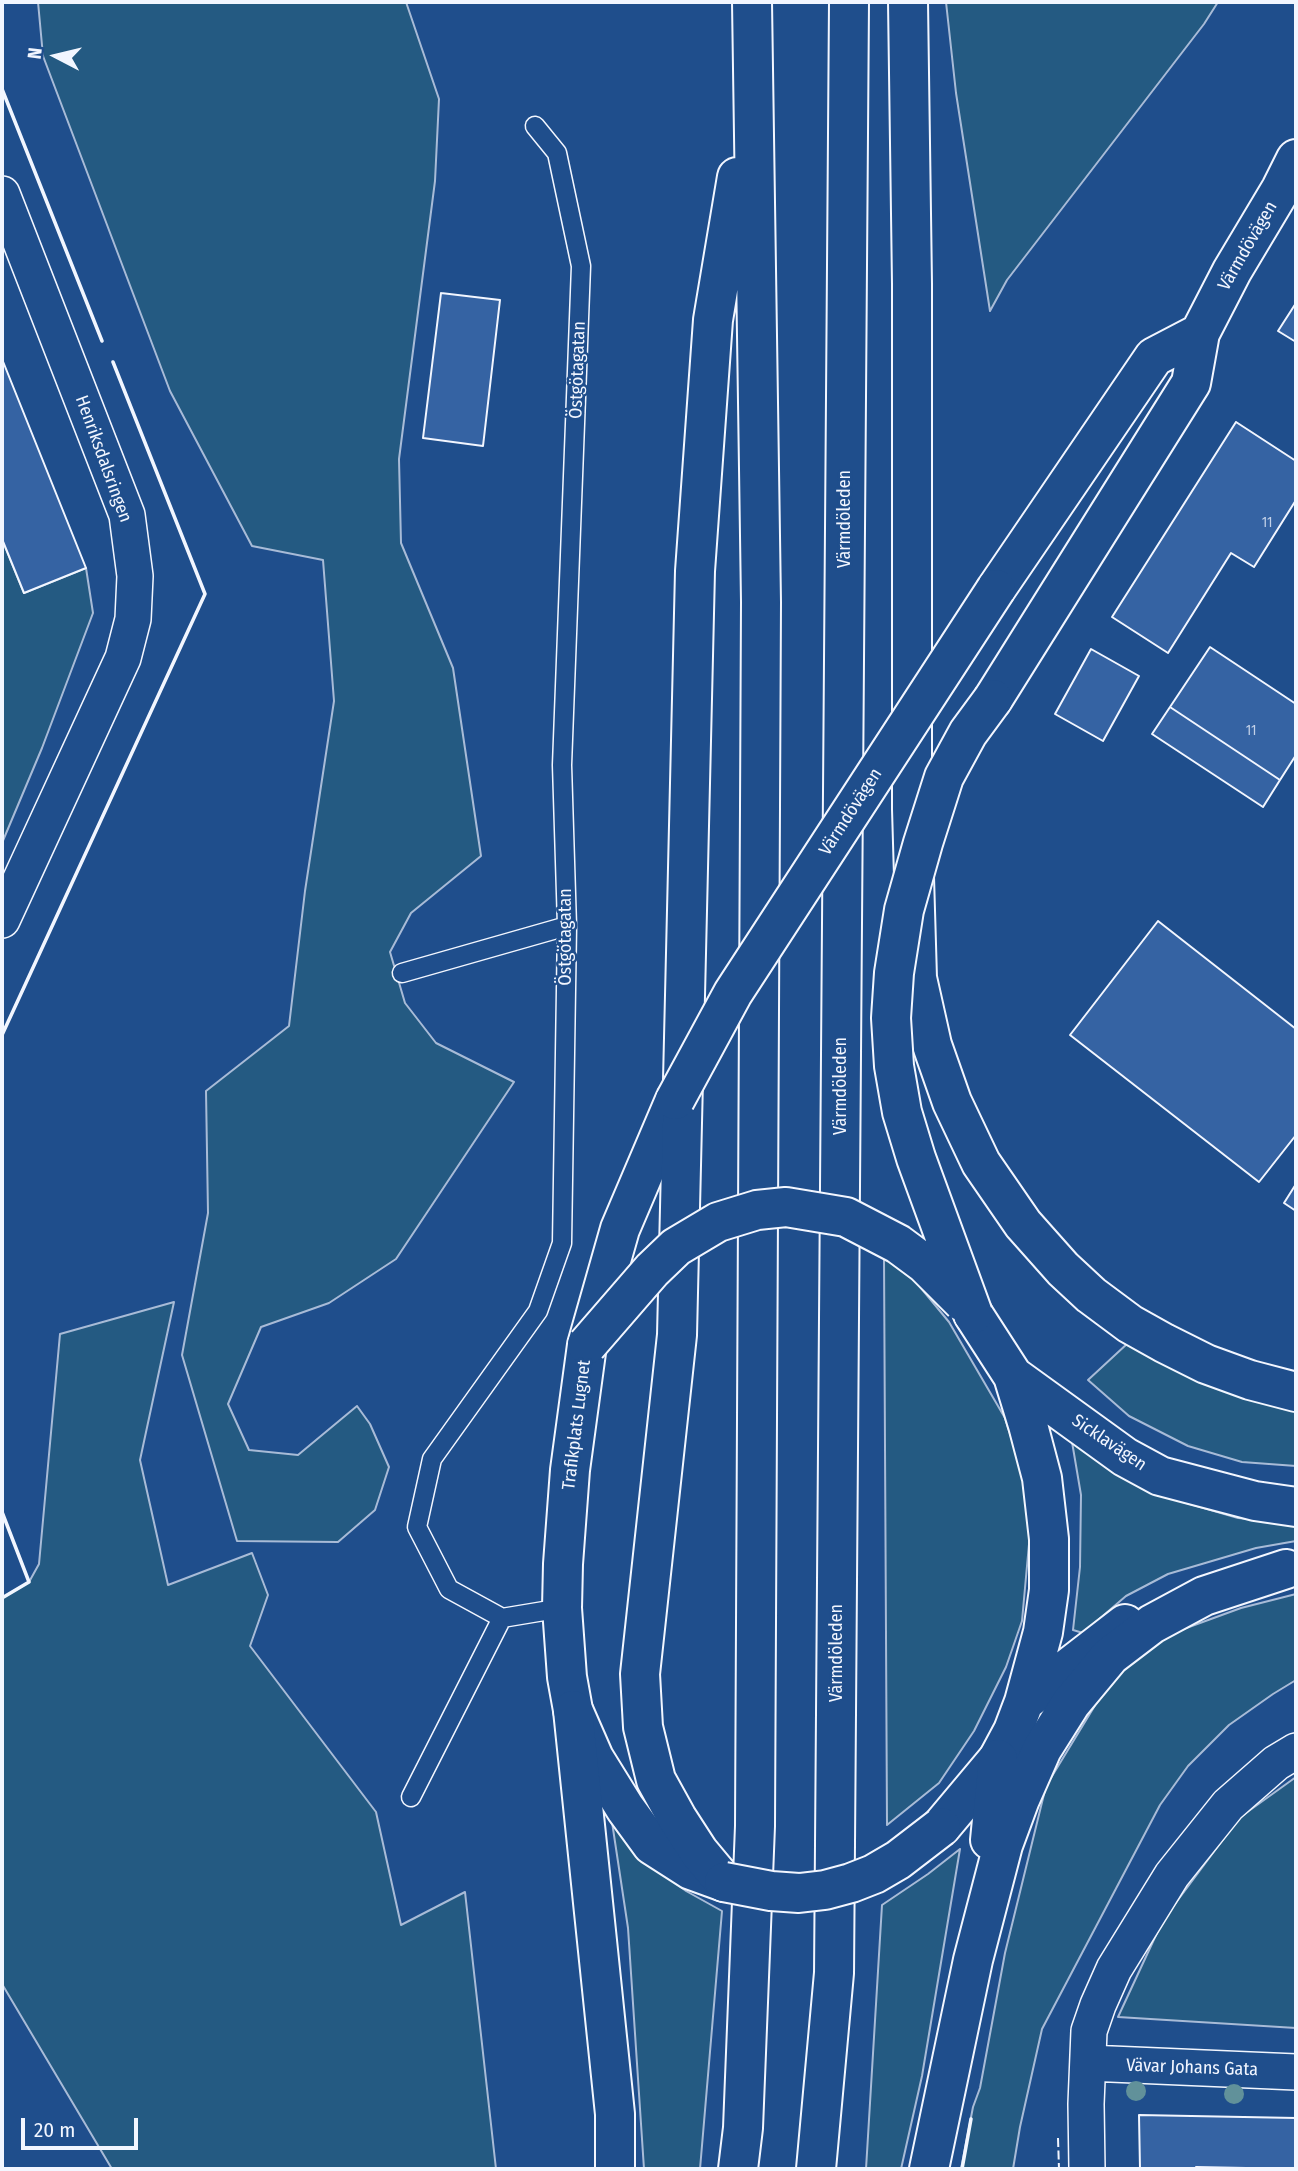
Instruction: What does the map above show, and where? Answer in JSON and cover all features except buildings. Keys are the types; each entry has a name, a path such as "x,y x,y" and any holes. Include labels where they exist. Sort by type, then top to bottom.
{"main road":[{"path":"738,2169 743,2128 755,1812 761,602 752,2"},
{"name":"Värmdöleden","path":"816,2169 834,1973 849,2"},
{"path":"908,2 912,271 912,809 917,978 932,1045 952,1102 981,1163 1023,1224 1063,1269 1120,1317 1164,1343 1217,1368 1296,1392"},
{"path":"724,1882 699,1852 656,1780 643,1727 640,1674 677,1335 695,571 713,320 754,78"},
{"name":"Värmdövägen","path":"973,1314 916,1158 902,1112 894,1066 891,1018 894,974 904,910 944,777 968,733 993,699 1191,383 1200,333 1296,159"},
{"name":"Värmdövägen","path":"587,1345 620,1229 675,1100 733,993 996,589 1154,357 1200,333"},
{"name":"Trafikplats Lugnet","path":"786,1207 846,1217 898,1244 925,1264 973,1314 1013,1376 1042,1478 1049,1539 1048,1590 1043,1632 1024,1702 1013,1731 998,1759 941,1826 898,1860 874,1874 825,1890 799,1892 771,1891 724,1882 691,1870 652,1845 594,1758 573,1710 567,1677 562,1608 563,1564 570,1470 587,1345 652,1270 676,1247 718,1222 736,1215 786,1207"},
{"name":"Sicklavägen","path":"1013,1376 1125,1457 1160,1476 1255,1501 1296,1507"},
{"path":"1024,1702 1136,1616 1226,1577 1291,1569"},
{"path":"929,2169 973,1960 1003,1845 1042,1749 1071,1703 1110,1656 1152,1624 1204,1596 1291,1569"},
{"path":"573,1710 615,2114 615,2169"},
{"path":"973,1960 998,1759"}],"street":[{"name":"Henriksdalsringen","path":"2,194 127,515 135,576 133,620 123,659 2,920"},
{"path":"1087,2169 1090,2031 1114,1969 1172,1875 1228,1805 1276,1763 1296,1751"},
{"name":"Vävar Johans Gata","path":"1088,2063 1296,2072"}],"lane":[{"name":"Östgötagatan","path":"502,1618 449,1589 417,1527 432,1459 538,1311 562,1244 567,926 562,765 581,266 557,153 534,125"},
{"path":"402,973 567,926"},
{"path":"411,1797 502,1618 562,1608"}],"shaded area":[{"path":"38,2 406,2 439,99 435,181 399,459 401,543 453,668 481,856 411,913 390,952 405,1003 436,1043 514,1082 396,1259 329,1303 261,1327 228,1404 249,1450 298,1455 357,1406 370,1424 389,1467 375,1510 338,1542 237,1541 182,1355 208,1213 206,1091 289,1026 305,891 334,701 323,560 252,546 170,391 43,56"},
{"path":"946,2 1218,2 1204,24 1007,280 990,311 956,93"},
{"path":"2,539 24,593 86,568 93,613 42,748 2,843"},
{"path":"884,1257 916,1282 949,1322 1005,1418 1023,1475 1030,1533 1022,1621 1006,1667 974,1731 939,1783 887,1825"},
{"path":"174,1302 140,1460 168,1585 252,1553 268,1595 250,1646 376,1812 401,1925 465,1892 496,2169 112,2169 2,1984 2,1598 29,1582 39,1564 60,1334"},
{"path":"1128,1343 1296,1410 1296,1466 1242,1462 1188,1446 1129,1416 1088,1380"},
{"path":"1071,1436 1183,1502 1238,1518 1296,1523 1296,1541 1256,1548 1168,1574 1126,1596 1083,1633 1073,1630 1080,1567 1081,1495"},
{"path":"1296,1594 1296,1680 1229,1725 1188,1766 1160,1805 1042,2029 1013,2169 961,2169 973,2107 980,2088 1005,1953 1046,1786 1108,1684 1159,1638 1241,1608"},
{"path":"1296,1777 1296,2028 1118,2017 1163,1920 1239,1818"},
{"path":"612,1822 657,1869 686,1891 722,1911 700,2169 644,2169 628,1928"},
{"path":"960,1849 922,2076 901,2169 866,2169 882,1905"}],"fence":[{"path":"1058,2138 1059,2169"}],"wall":[{"path":"2,89 102,341"},
{"path":"2,1035 205,594 113,362"},
{"path":"2,1512 29,1582 2,1598"},
{"path":"962,2169 971,2119"}]}
